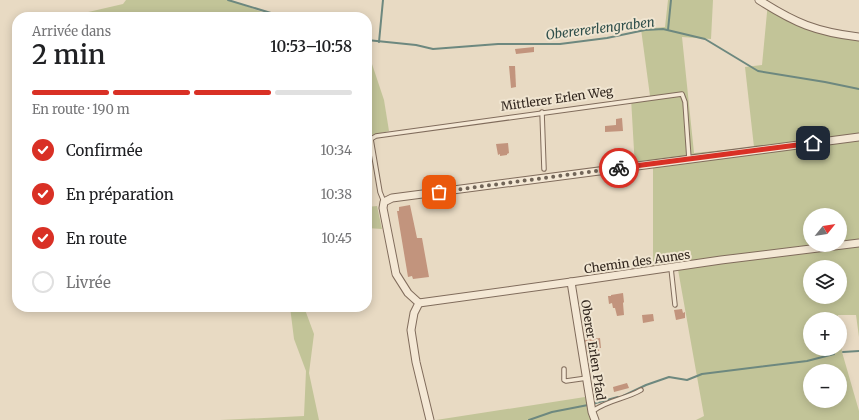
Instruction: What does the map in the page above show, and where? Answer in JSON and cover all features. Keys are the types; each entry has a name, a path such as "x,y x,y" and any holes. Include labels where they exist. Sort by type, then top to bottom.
{"street":[{"path":"759,0 798,23 814,29 859,37"},
{"path":"430,420 416,362 412,330 414,313 419,303 408,293 396,274 383,208 384,202 392,198 859,137"},
{"name":"Chemin des Aunes","path":"419,303 859,243"},
{"name":"Oberer Erlen Pfad","path":"571,282 592,412 595,420"}],"lane":[{"name":"Mittlerer Erlen Weg","path":"372,138 376,136 542,112 682,94 685,102 690,159"},
{"path":"542,112 544,169"},
{"name":"Mittlerer Erlen Weg","path":"372,145 380,192 384,202"},
{"path":"671,268 675,305"},
{"path":"564,369 564,380 566,381 587,378"},
{"path":"592,412 599,406 631,396 641,390"}],"green space":[{"path":"126,0 230,0 262,12 88,12 123,4"},
{"path":"668,0 713,0 711,39 682,37 694,153 754,147 745,67 762,65 768,2 821,29 859,33 859,337 856,315 847,315 847,312 803,312 803,356 843,356 845,364 803,364 803,408 847,408 847,369 859,411 859,420 696,420 704,416 677,264 653,267 653,168 635,168 631,98 650,96 641,29 665,27"},
{"path":"372,64 384,100 389,131 372,136"},
{"path":"372,206 377,206 382,229 372,228"},
{"path":"291,312 306,312 314,334 309,373 319,420 220,420 304,416 306,371 294,339"},
{"path":"585,397 593,420 436,420"}],"building":[{"path":"534,47 534,52 516,54 515,49"},
{"path":"509,66 515,66 516,87 511,88"},
{"path":"622,118 623,131 605,132 605,126 616,125 616,119"},
{"path":"508,143 509,153 507,155 498,155 496,144"},
{"path":"410,205 417,238 422,238 429,277 413,279 412,276 408,277 397,211 399,211 399,207"},
{"path":"623,293 624,315 617,316 612,303 609,304 608,296"},
{"path":"682,309 683,313 685,312 685,318 676,320 674,310"},
{"path":"653,314 654,321 643,323 642,315"},
{"path":"600,338 601,348 598,348 599,351 587,352 585,340"},
{"path":"627,383 629,388 614,392 613,387"}],"waterway":[{"name":"Oberererlengraben","path":"228,0 268,12"},
{"path":"379,42 383,0"},
{"path":"668,30 671,0"},
{"name":"Oberererlengraben","path":"372,41 416,45 433,49 498,44 560,44 607,38 645,30 663,29 705,39 758,71 859,89"},
{"path":"847,352 859,351"},
{"path":"623,396 646,385 669,377 687,380 702,374 807,361 826,356"},
{"path":"592,404 618,397"},
{"path":"529,420 552,412 588,405"}],"way so far":[{"path":"439,192 619,168"}],"route":[{"path":"619,168 813,143"}]}
